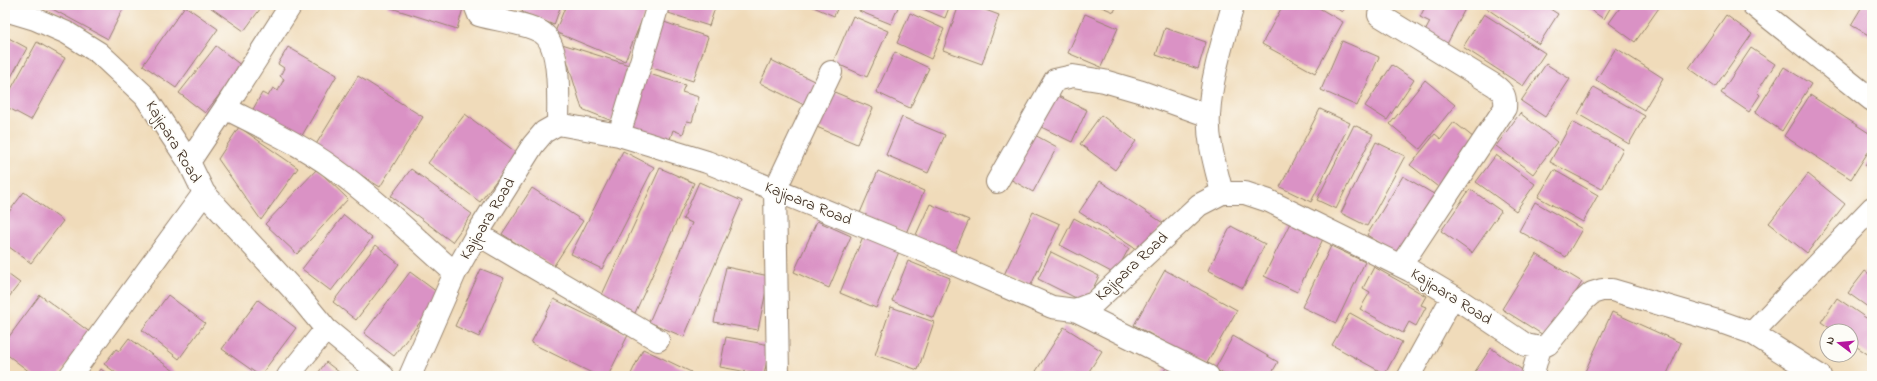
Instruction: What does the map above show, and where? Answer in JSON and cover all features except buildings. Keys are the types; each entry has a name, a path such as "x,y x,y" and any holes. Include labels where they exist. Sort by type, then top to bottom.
{"street":[{"path":"188,162 225,108 291,5"},
{"path":"475,5 479,15 527,27 542,33 551,44 557,68 558,124"},
{"path":"619,135 658,5"},
{"path":"1222,193 1213,157 1209,116 1219,58 1233,5"},
{"path":"1753,5 1872,100"},
{"name":"Kajipara Road","path":"5,10 35,19 67,33 99,53 145,96 188,162 204,193 298,295 326,329 383,376"},
{"path":"1379,15 1494,85 1503,92 1506,100 1505,108 1401,265"},
{"path":"778,376 775,190 831,72"},
{"path":"997,182 1054,80 1073,76 1104,81 1142,92 1209,116"},
{"path":"225,108 310,153 333,168 365,193 456,273"},
{"name":"Kajipara Road","path":"410,376 456,273 477,234 533,145 544,132 558,124 619,135 707,162 919,249 1052,307 1075,310 1094,303 1199,205 1222,193 1245,193 1269,201 1401,265 1453,296 1526,345 1540,348"},
{"path":"70,376 204,193"},
{"path":"1752,334 1872,208"},
{"path":"477,234 658,340"},
{"path":"1532,376 1540,348 1548,344 1583,301 1592,293 1602,290 1612,290 1713,320 1752,334 1820,376"},
{"path":"1408,376 1453,296"},
{"path":"1075,310 1208,376"},
{"path":"288,376 326,329"}]}
